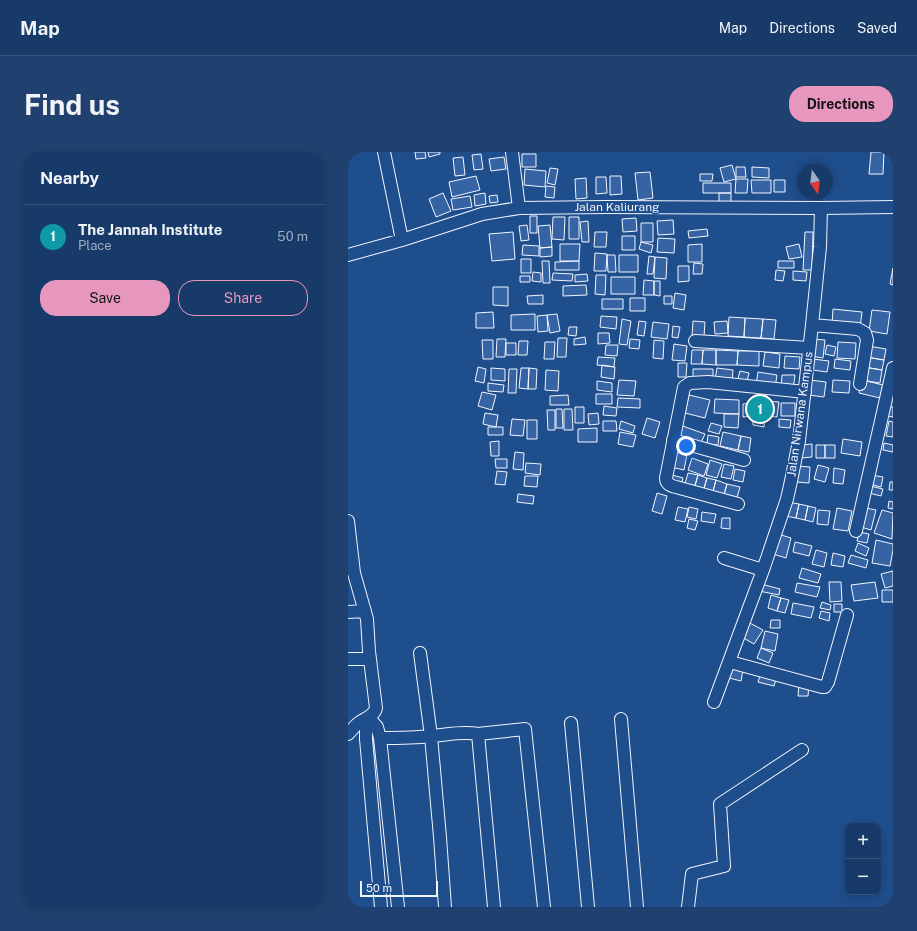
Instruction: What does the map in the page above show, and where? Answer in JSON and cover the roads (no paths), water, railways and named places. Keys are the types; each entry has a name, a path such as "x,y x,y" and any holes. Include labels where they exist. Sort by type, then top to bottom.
{"street":[{"path":"384,152 402,240"},
{"path":"512,152 519,208"},
{"name":"Jalan Kaliurang","path":"348,255 402,240 482,214 519,208 893,207"},
{"name":"Jalan Nirwana Kampus","path":"714,702 763,570 787,499 791,481 799,441 805,392 820,246 821,208"},
{"path":"812,325 858,329 865,333 867,340 860,384"},
{"path":"695,341 809,348"},
{"path":"856,531 893,368"},
{"path":"738,504 676,487 668,484 666,480 684,387 688,384 708,382 805,392"},
{"path":"673,440 744,460"},
{"path":"348,521 351,572 367,618 376,708 375,712 369,718 359,723 348,734"},
{"path":"724,558 763,570"},
{"path":"348,612 365,611"},
{"path":"730,662 822,688 825,687 828,682 847,615"},
{"path":"420,653 431,736 440,837 444,907"},
{"path":"348,659 370,660"},
{"path":"369,718 377,727 380,738 398,907"},
{"path":"369,718 366,730 366,739 381,907"},
{"path":"621,719 637,907"},
{"path":"571,723 588,907"},
{"path":"380,738 431,736 471,732 478,734 525,729 544,907"},
{"path":"478,734 494,907"},
{"path":"688,907 692,874 724,866 720,804 802,750"}],"place":[{"name":"The Jannah Institute","path":"760,409"}]}
